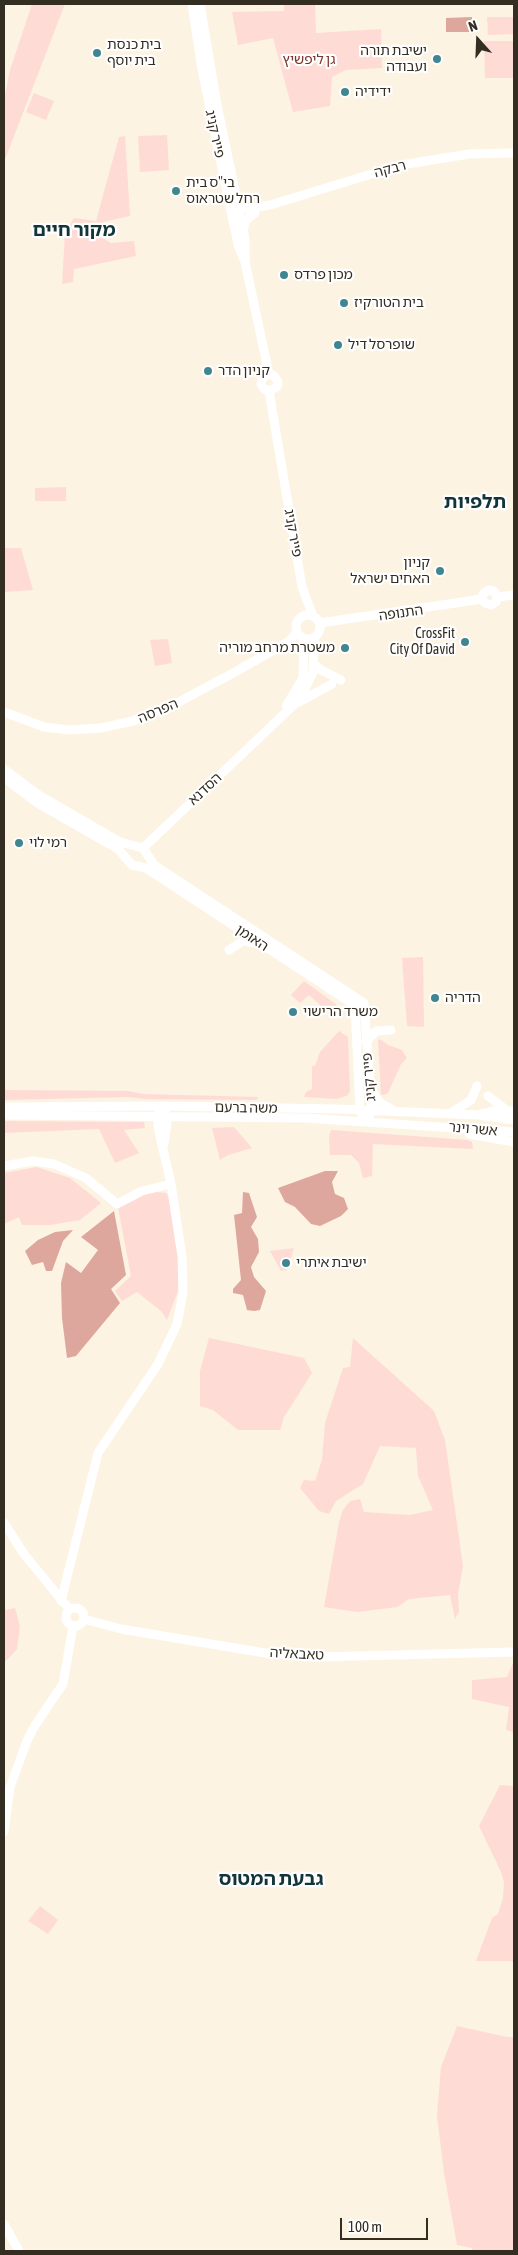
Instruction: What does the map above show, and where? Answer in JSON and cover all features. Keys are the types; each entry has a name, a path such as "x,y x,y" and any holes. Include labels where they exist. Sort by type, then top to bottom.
{"street":[{"name":"פייר קניג","path":"192,4 204,78 237,214 243,230 246,249 245,262"},
{"name":"פייר קניג","path":"200,4 237,214 239,248 245,262 269,374 262,378 261,384 264,389 269,391 302,587 313,616"},
{"name":"רבקה","path":"237,214 401,166 470,154 514,154"},
{"name":"רבקה","path":"237,214 254,213 270,205"},
{"path":"243,230 246,220 254,213"},
{"name":"פייר קניג","path":"301,617 302,587"},
{"name":"התנופה","path":"320,623 338,622 482,599 484,593 488,590 494,592 497,597 514,595"},
{"path":"313,616 320,623 320,632 314,638 314,664 306,680 300,636 296,624 301,617 313,616"},
{"path":"300,636 314,638"},
{"name":"הפרסה","path":"4,712 44,727 70,730 100,728 133,722 178,703 300,636"},
{"path":"314,664 327,674 341,680"},
{"name":"הסדנא","path":"142,850 295,704 306,680"},
{"name":"הסדנא","path":"268,730 306,680"},
{"path":"295,704 332,684"},
{"name":"האומן","path":"4,769 40,796 120,842 142,850 154,865 361,1007"},
{"name":"האומן","path":"4,778 36,802 118,849 132,865 139,866 361,1007"},
{"path":"128,860 129,850 142,850 146,862 139,866"},
{"path":"228,950 238,944 249,941 263,946"},
{"name":"פייר קניג","path":"361,1007 372,1111 366,1122"},
{"name":"פייר קניג","path":"361,1007 358,1087 360,1110 366,1122"},
{"path":"366,1042 369,1036 376,1031 391,1030"},
{"path":"370,1085 380,1103 398,1112"},
{"path":"448,1114 468,1103 477,1086"},
{"path":"337,1109 354,1099 358,1087"},
{"path":"488,1096 495,1104 512,1111"},
{"path":"162,1106 166,1133 164,1147"},
{"name":"משה ברעם","path":"4,1107 162,1106 337,1109 483,1116"},
{"path":"483,1116 488,1111 512,1111"},
{"name":"משה ברעם","path":"4,1115 162,1115 306,1118 432,1125"},
{"path":"62,1600 98,1453 158,1364 177,1324 183,1277 171,1184 158,1127 162,1115"},
{"path":"166,1133 172,1124 184,1116"},
{"name":"אשר וינר","path":"483,1116 514,1120"},
{"path":"432,1125 514,1142"},
{"name":"אשר וינר","path":"432,1125 514,1132"},
{"path":"4,1166 32,1161 54,1164 86,1178 117,1204 142,1192 171,1184"},
{"path":"4,1524 24,1554 69,1609"},
{"path":"80,1608 84,1613 84,1619 79,1625 73,1626 68,1623 66,1617 69,1609 80,1608"},
{"name":"טאבאליה","path":"84,1619 121,1629 264,1653 316,1656 514,1652"},
{"path":"4,1832 10,1787 22,1755 34,1727 63,1684 73,1626"},
{"path":"4,2224 18,2251"}],"green space":[{"path":"32,4 65,4 4,162 4,100 10,70"},
{"name":"גן ליפשיץ","path":"284,4 315,4 316,33 381,29 382,68 346,70 332,77 330,106 293,112 273,38 238,45 232,12 284,11"},
{"path":"487,17 514,17 514,34 488,35"},
{"path":"484,41 514,41 514,78 485,78"},
{"path":"34,93 54,101 46,120 26,112"},
{"path":"167,135 169,170 140,172 138,136"},
{"path":"125,136 130,216 103,222 101,231 103,238 111,243 134,241 136,256 74,269 73,282 62,284 65,233 74,218 96,221 119,137"},
{"path":"66,487 66,501 35,501 35,488"},
{"path":"4,548 21,548 33,590 4,592"},
{"path":"168,639 172,663 155,666 150,640"},
{"path":"423,957 424,1027 407,1026 402,958"},
{"path":"304,981 337,1005 329,1013 309,995 300,1003 291,995"},
{"path":"339,1031 348,1037 350,1091 348,1095 337,1099 304,1097 306,1092 312,1089 312,1066 315,1066 320,1052"},
{"path":"380,1039 388,1045 402,1050 407,1058 401,1064 388,1093 383,1095 381,1095 378,1040"},
{"path":"4,1090 128,1091 144,1094 258,1097 257,1100 146,1099 128,1097 4,1100"},
{"path":"4,1121 144,1122 145,1128 124,1130 139,1153 115,1163 99,1129 4,1133"},
{"path":"234,1127 252,1148 228,1155 220,1160 212,1128"},
{"path":"331,1130 468,1140 472,1142 473,1149 373,1144 372,1176 363,1178 359,1163 351,1155 330,1155 329,1136"},
{"path":"37,1167 70,1178 101,1203 80,1220 50,1225 22,1225 19,1217 4,1224 4,1173"},
{"path":"166,1193 169,1197 179,1263 178,1291 167,1320 162,1312 137,1292 122,1301 115,1291 131,1276 118,1208 143,1194"},
{"path":"294,1248 287,1270 281,1271 270,1251"},
{"path":"209,1338 304,1358 312,1373 284,1417 280,1430 238,1430 213,1410 200,1406 200,1371"},
{"path":"353,1338 434,1411 445,1440 463,1566 458,1595 459,1612 455,1619 450,1595 409,1599 397,1607 357,1612 324,1607 339,1522 343,1510 350,1501 360,1499 364,1512 410,1515 433,1510 418,1476 416,1448 380,1446 363,1484 336,1501 329,1514 319,1511 300,1488 304,1480 315,1481 322,1460 325,1423 343,1368 350,1367"},
{"path":"15,1608 20,1626 17,1649 4,1663 4,1610"},
{"path":"514,1661 514,1732 506,1730 509,1707 472,1699 472,1680 507,1677"},
{"path":"500,1785 514,1786 514,1961 476,1961 492,1918 498,1914 503,1898 504,1882 501,1872 479,1826"},
{"path":"40,1906 58,1920 48,1934 28,1921"},
{"path":"457,2026 514,2037 514,2251 472,2251 472,2248 457,2245 444,2173 437,2116 441,2067"}],"shaded area":[{"path":"472,17 472,32 446,32 446,18"},
{"path":"325,1171 338,1171 332,1182 335,1194 344,1198 348,1209 341,1216 320,1226 311,1224 295,1207 285,1202 278,1188"},
{"path":"243,1192 249,1193 257,1217 251,1227 258,1239 259,1252 251,1267 254,1277 266,1291 260,1310 254,1311 247,1310 243,1295 233,1293 233,1289 241,1280 234,1215 242,1213"},
{"path":"114,1211 126,1275 111,1289 120,1303 76,1356 67,1358 62,1318 61,1283 66,1262 81,1273 98,1250 81,1237"},
{"path":"73,1230 63,1241 52,1271 46,1271 43,1262 32,1265 25,1251 38,1240 55,1232"}],"place":[{"name":"בית כנסת בית יוסף","path":"97,53"},
{"name":"ישיבת תורה ועבודה","path":"437,59"},
{"name":"ידידיה","path":"345,92"},
{"name":"בי\"ס בית רחל שטראוס","path":"176,191"},
{"name":"מכון פרדס","path":"284,275"},
{"name":"בית הטורקיז","path":"344,303"},
{"name":"שופרסל דיל","path":"338,345"},
{"name":"קניון הדר","path":"208,371"},
{"name":"קניון האחים ישראל","path":"440,571"},
{"name":"CrossFit City Of David","path":"465,642"},
{"name":"משטרת מרחב מוריה","path":"345,648"},
{"name":"רמי לוי","path":"19,843"},
{"name":"הדריה","path":"435,998"},
{"name":"משרד הרישוי","path":"293,1012"},
{"name":"ישיבת איתרי","path":"286,1263"}],"district":[{"name":"מקור חיים","path":"74,230"},
{"name":"תלפיות","path":"475,502"},
{"name":"גבעת המטוס","path":"271,1879"}]}
